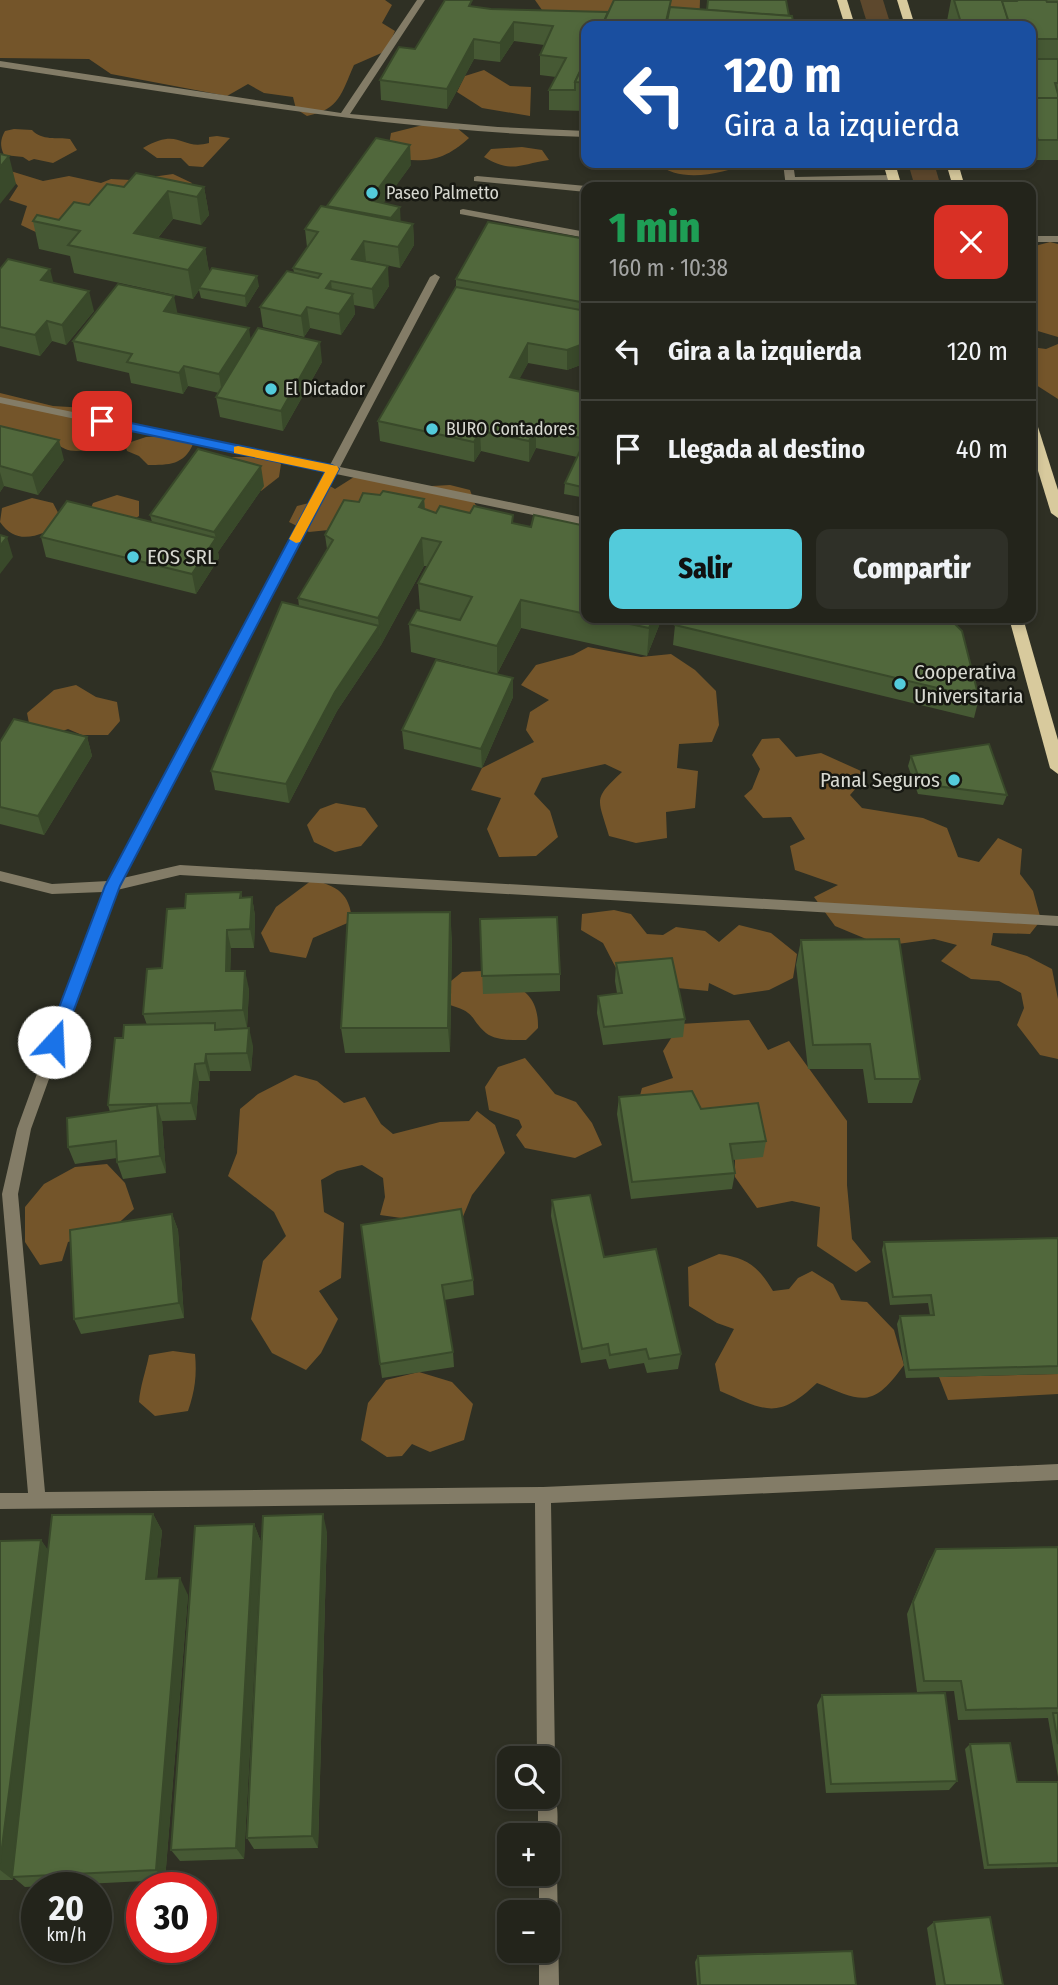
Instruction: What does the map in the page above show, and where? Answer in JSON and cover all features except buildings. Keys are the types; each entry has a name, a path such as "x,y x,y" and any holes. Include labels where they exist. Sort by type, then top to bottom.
{"main road":[{"path":"842,0 848,21"},
{"path":"902,0 908,21"},
{"path":"1036,443 1058,513"},
{"path":"1017,623 1058,768"}],"street":[{"path":"344,116 421,0"},
{"path":"0,64 344,116 498,130 581,134"},
{"path":"477,179 581,189"},
{"path":"463,212 581,233"},
{"path":"1036,239 1058,239"},
{"path":"37,1499 10,1194 24,1129 112,886 435,276"},
{"path":"0,400 581,521"},
{"path":"0,876 52,889 112,886 180,870 1058,921"},
{"path":"0,1501 544,1495 1058,1472"},
{"path":"544,1495 546,1746"},
{"path":"548,1886 549,1985"}],"shaded area":[{"path":"0,0 385,0 392,5 382,23 395,31 386,51 354,65 342,92 333,104 307,116 296,109 293,97 264,93 248,84 227,96 111,74 89,59 0,58"},
{"path":"535,0 700,0 699,21 577,21 542,10"},
{"path":"860,0 883,0 889,21 866,21"},
{"path":"484,70 510,86 531,87 530,116 482,108 457,92 465,76"},
{"path":"427,124 457,128 469,138 440,157 411,160 387,157 391,133"},
{"path":"32,130 45,137 70,139 77,150 53,163 4,155 2,137 5,131"},
{"path":"209,137 230,138 203,167 189,166 181,158 157,158 143,148 165,139 199,145 209,143"},
{"path":"522,147 542,150 549,160 509,166 484,157 491,149"},
{"path":"664,168 734,168 701,175"},
{"path":"909,168 935,168 940,182 914,182"},
{"path":"4,169 43,181 69,176 101,183 111,179 131,180 173,174 192,183 180,198 42,235 21,225 27,206 9,200 18,186"},
{"path":"1050,242 1058,244 1058,337 1036,330 1036,246"},
{"path":"1058,344 1058,399 1036,385 1036,348 1046,349"},
{"path":"0,393 53,406 86,408 111,417 116,434 92,448 76,451 68,450 53,440 0,435"},
{"path":"146,437 180,438 193,444 180,460 163,465 148,465 139,456 127,451 125,444"},
{"path":"218,457 273,457 281,464 279,477 261,491 243,491"},
{"path":"354,477 414,487 450,485 470,490 475,504 490,521 309,532 289,522 297,506 309,503 325,483 335,489"},
{"path":"117,495 139,501 139,516 122,527 87,517 93,503"},
{"path":"32,498 53,503 64,524 30,537 14,535 7,530 0,522 2,508"},
{"path":"588,647 641,657 671,654 695,670 716,691 719,725 712,742 679,744 677,768 698,771 695,808 666,812 667,838 636,843 609,836 600,806 606,788 622,772 605,764 542,778 534,794 550,811 558,837 536,856 499,857 487,829 501,798 471,790 482,768 534,742 526,730 530,712 549,700 521,685 536,665 573,655"},
{"path":"76,685 96,697 117,702 120,721 108,735 82,735 68,729 52,735 31,733 27,713 54,690"},
{"path":"779,738 796,757 821,753 861,771 865,778 850,795 862,808 923,818 947,828 958,857 979,862 998,838 1022,849 1020,874 1033,891 1041,920 1030,934 993,933 991,945 1027,956 1052,969 1058,999 1058,1059 1040,1055 1017,1025 1024,1008 1021,993 999,981 971,979 941,961 957,945 934,939 883,946 835,926 814,897 838,885 795,870 790,846 805,839 791,817 763,818 744,796 752,789 760,769 752,755 762,739"},
{"path":"336,803 365,808 378,826 361,846 335,852 314,842 307,825 320,809"},
{"path":"312,880 341,892 351,911 352,921 313,938 306,958 270,952 261,933 276,907"},
{"path":"614,910 631,914 647,934 663,935 676,927 705,931 719,942 739,925 771,933 797,954 793,978 769,990 734,995 709,983 708,991 677,988 617,970 603,943 581,930 582,914"},
{"path":"482,971 514,985 529,996 534,1004 538,1028 526,1040 505,1040 490,1036 469,1013 450,1005 451,981 462,972"},
{"path":"749,1020 768,1050 789,1041 847,1121 847,1185 852,1239 871,1262 856,1272 817,1246 820,1207 792,1201 757,1208 735,1177 735,1145 638,1103 642,1088 673,1078 663,1051 680,1024"},
{"path":"525,1058 555,1094 576,1102 592,1123 602,1145 575,1158 525,1148 516,1135 522,1127 519,1120 489,1110 485,1087 498,1067"},
{"path":"295,1075 317,1081 344,1103 365,1097 381,1124 393,1134 440,1122 469,1121 477,1111 495,1125 505,1153 472,1195 462,1219 437,1223 380,1215 385,1197 383,1178 362,1165 337,1171 321,1180 324,1212 344,1223 341,1278 319,1291 338,1319 321,1353 306,1370 272,1353 251,1319 263,1261 286,1236 274,1212 228,1176 237,1153 240,1109 258,1094"},
{"path":"107,1164 125,1183 134,1209 111,1230 68,1242 62,1261 40,1265 25,1242 25,1207 44,1184 75,1167"},
{"path":"719,1254 737,1258 757,1269 773,1291 789,1289 798,1278 812,1271 833,1284 841,1300 867,1302 894,1330 904,1365 883,1389 866,1398 817,1383 792,1403 771,1408 749,1403 720,1391 715,1364 734,1329 717,1323 689,1306 688,1267"},
{"path":"173,1351 195,1354 195,1383 190,1404 188,1411 155,1416 139,1402 149,1355"},
{"path":"419,1372 452,1382 473,1404 464,1440 430,1452 412,1444 402,1456 387,1457 361,1440 368,1403 386,1380"},
{"path":"1058,1374 1058,1394 948,1400 939,1377"}],"slow traffic":[{"path":"238,450 332,469 296,539"}],"place":[{"name":"Paseo Palmetto","path":"372,193"},
{"name":"El Dictador","path":"271,389"},
{"name":"BURO Contadores","path":"432,429"},
{"name":"EOS SRL","path":"133,557"},
{"name":"Cooperativa Universitaria","path":"900,684"},
{"name":"Panal Seguros","path":"954,780"}],"route":[{"path":"54,1042 112,886 332,469 102,421"}]}
